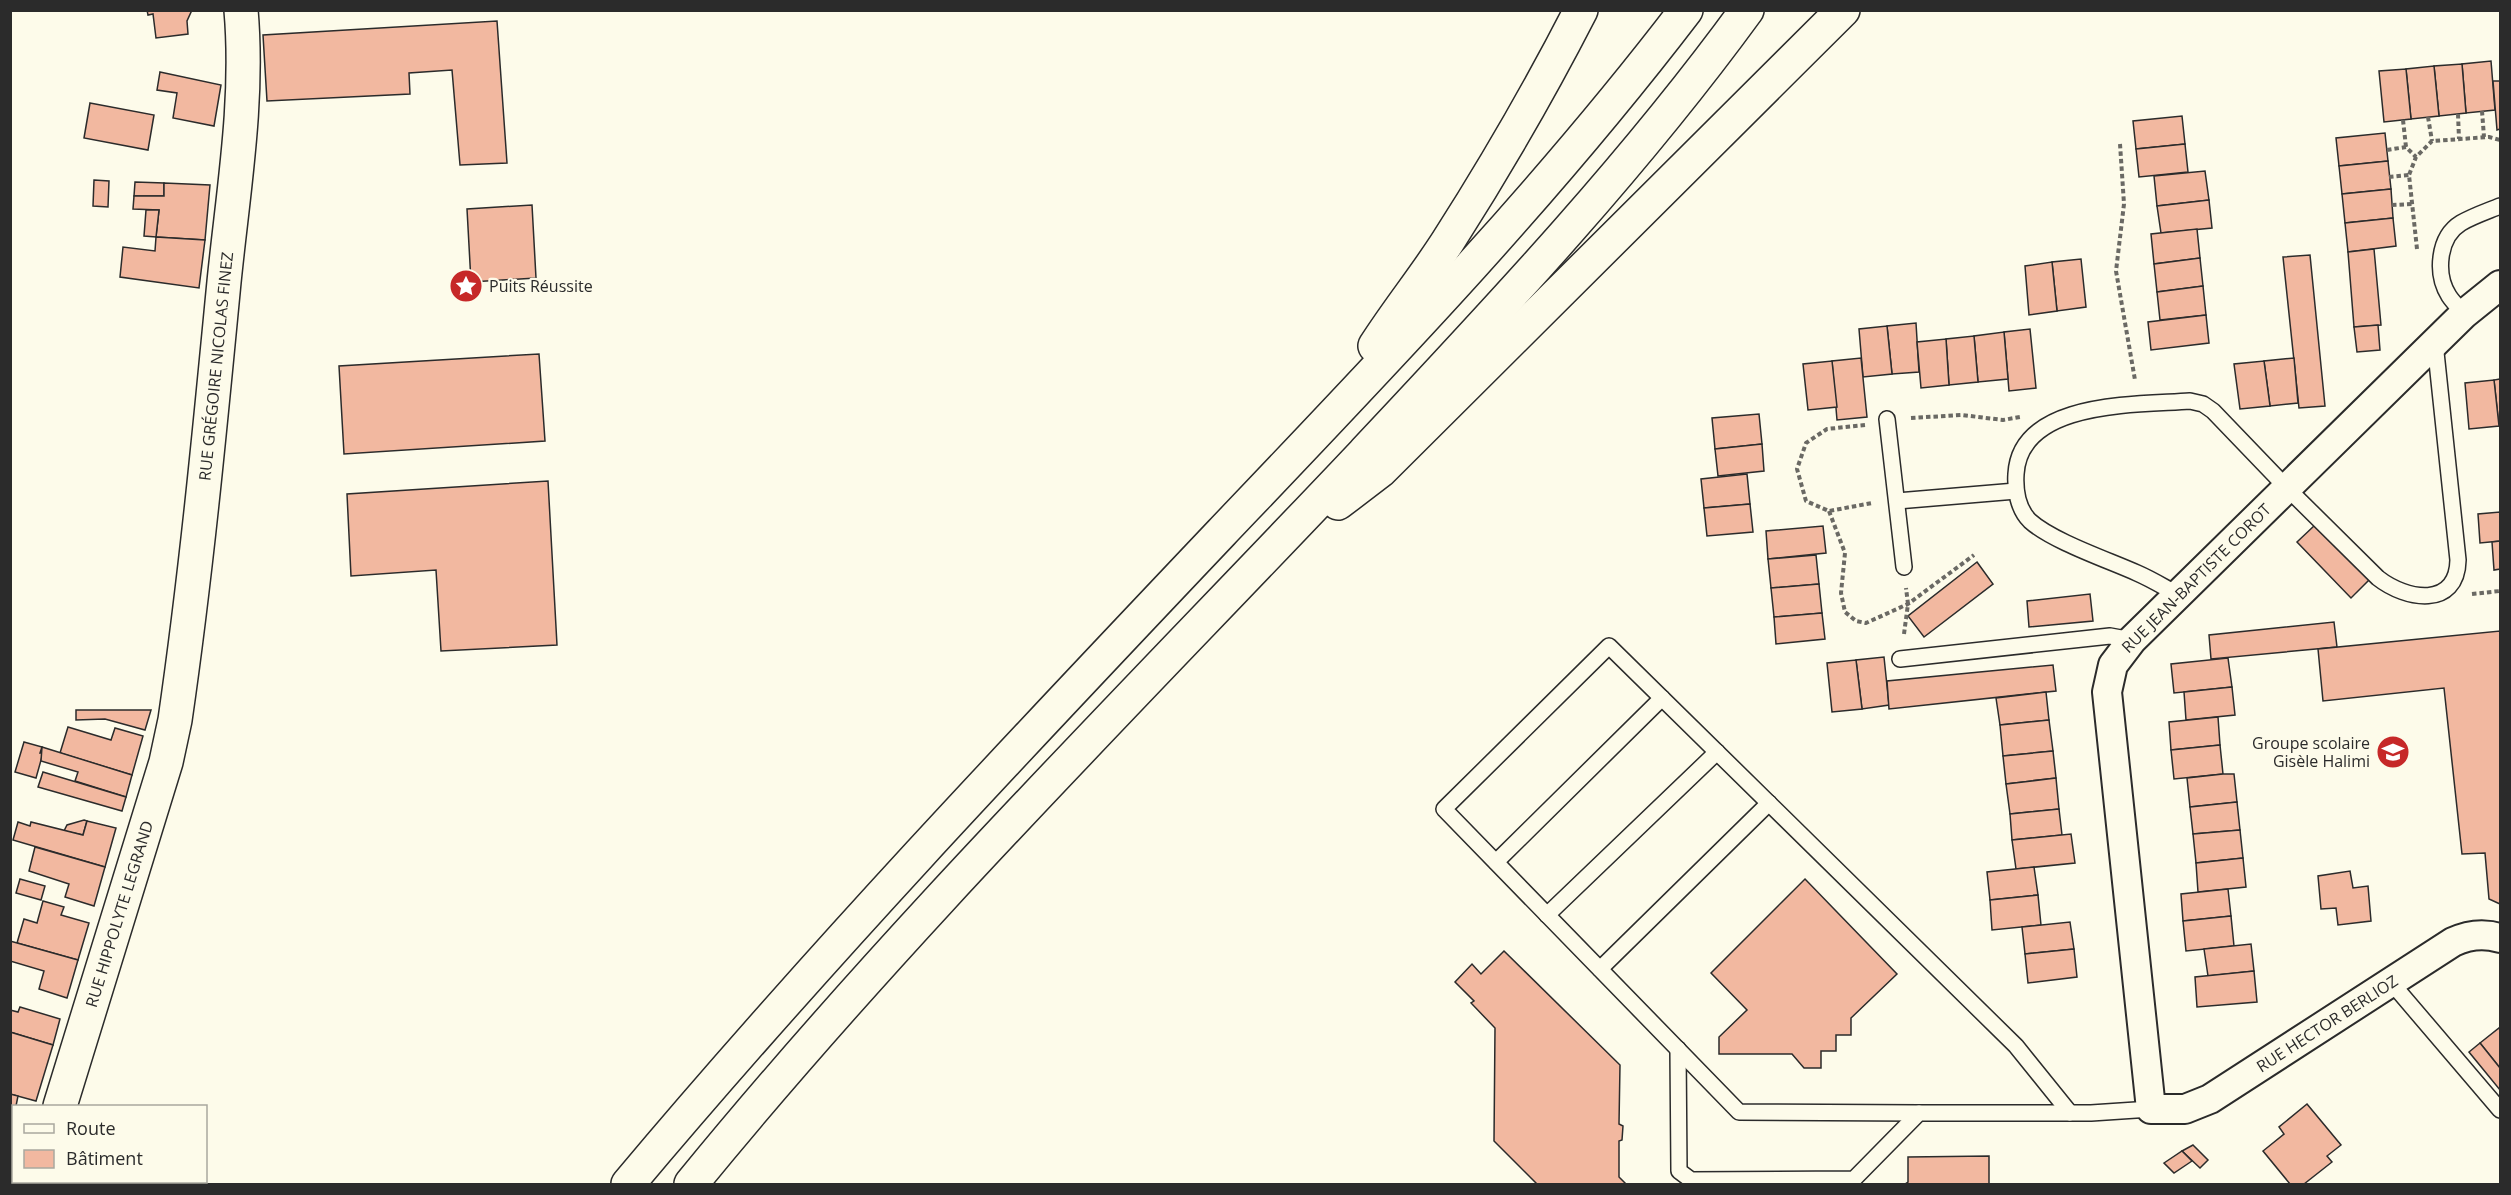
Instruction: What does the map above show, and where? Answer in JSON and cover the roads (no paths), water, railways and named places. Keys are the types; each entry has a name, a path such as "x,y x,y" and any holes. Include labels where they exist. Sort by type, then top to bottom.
{"main road":[{"name":"RUE GRÉGOIRE NICOLAS FINEZ","path":"175,720 218,350 240,120 243,60 241,10"},
{"path":"1330,418 1497,164 1525,118 1581,10"},
{"path":"628,1185 733,1060 899,874 1459,280 1552,174 1686,10"},
{"path":"692,1185 765,1097 909,934 1446,366 1656,128 1747,10"},
{"path":"1260,562 1380,471 1843,10"},
{"name":"RUE HIPPOLYTE LEGRAND","path":"61,1105 163,773 175,720"}],"street":[{"name":"RUE JEAN-BAPTISTE COROT","path":"2151,1108 2107,692 2113,665 2132,640 2177,594 2464,314 2500,285"},
{"name":"RUE HECTOR BERLIOZ","path":"2151,1108 2185,1109 2210,1099 2390,981 2459,939 2481,935 2500,938"}],"lane":[{"path":"2464,314 2448,295 2445,287 2440,268 2442,248 2452,230 2459,224 2500,206"},
{"path":"2177,594 2029,520 2021,509 2016,491 2018,461 2030,439 2055,421 2078,412 2190,401 2203,404 2213,411 2287,488 2389,586 2408,593 2429,595 2447,590 2452,585 2458,571 2435,343"},
{"path":"1887,419 1904,567"},
{"path":"1897,501 2016,491"},
{"path":"1900,659 2110,636 2132,640"},
{"path":"2070,1113 2016,1046 1609,646 1444,808 1739,1112 2070,1113 2151,1108"},
{"path":"1497,862 1662,698"},
{"path":"1547,915 1717,752"},
{"path":"1600,969 1769,803"},
{"path":"2390,981 2500,1110"},
{"path":"1678,1049 1679,1171 1691,1180 1854,1179 1919,1113"}],"place":[{"name":"Puits Réussite","path":"466,286"},
{"name":"Groupe scolaire Gisèle Halimi","path":"2393,752"}]}
